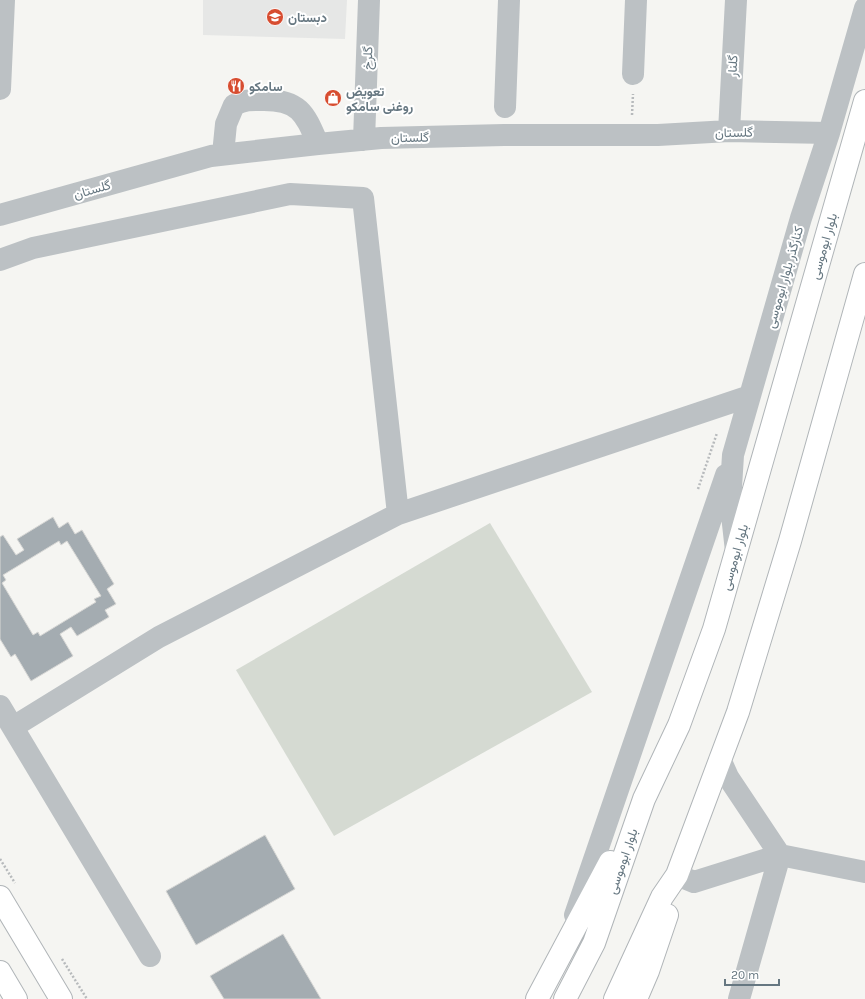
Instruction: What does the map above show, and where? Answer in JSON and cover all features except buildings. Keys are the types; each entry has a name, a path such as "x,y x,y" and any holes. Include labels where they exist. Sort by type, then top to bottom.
{"main road":[{"name":"بلوار ابوموسی","path":"565,999 594,943 644,799 679,724 714,629 865,101"},
{"path":"615,999 662,898 677,875 738,712 787,549 865,274"},
{"path":"537,999 644,799"},
{"path":"636,999 664,927 675,891 677,875"},
{"path":"0,897 61,999"},
{"path":"0,972 16,999"}],"street":[{"path":"0,89 4,0"},
{"name":"گلرخ","path":"364,140 369,0"},
{"path":"505,106 509,0"},
{"path":"633,74 636,0"},
{"name":"گلنار","path":"729,131 736,0"},
{"name":"کنارگذر بلوار ابوموسی","path":"736,551 731,487 733,455 801,218 829,133 865,8"},
{"path":"223,154 226,124 234,105 246,100 277,100 297,107 307,120 318,144"},
{"name":"گلستان","path":"0,215 211,156 318,144 364,140 504,135 658,135 729,131 829,133"},
{"path":"0,260 33,248 290,194 363,198 398,514"},
{"path":"12,727 159,637 398,514 750,396"},
{"path":"561,954 733,455"},
{"path":"0,706 150,956"},
{"path":"720,758 728,777 780,855 739,999"},
{"path":"677,875 694,882 780,855 865,872"}],"path":[{"path":"632,135 633,74"}],"shaded area":[{"name":"دبستان","path":"203,0 347,0 345,39 203,35"},
{"path":"490,523 592,692 334,836 236,670"}],"place":[{"name":"دبستان","path":"275,17"},
{"name":"سامکو","path":"236,86"},
{"name":"تعویض روغنی سامکو","path":"333,98"}]}
